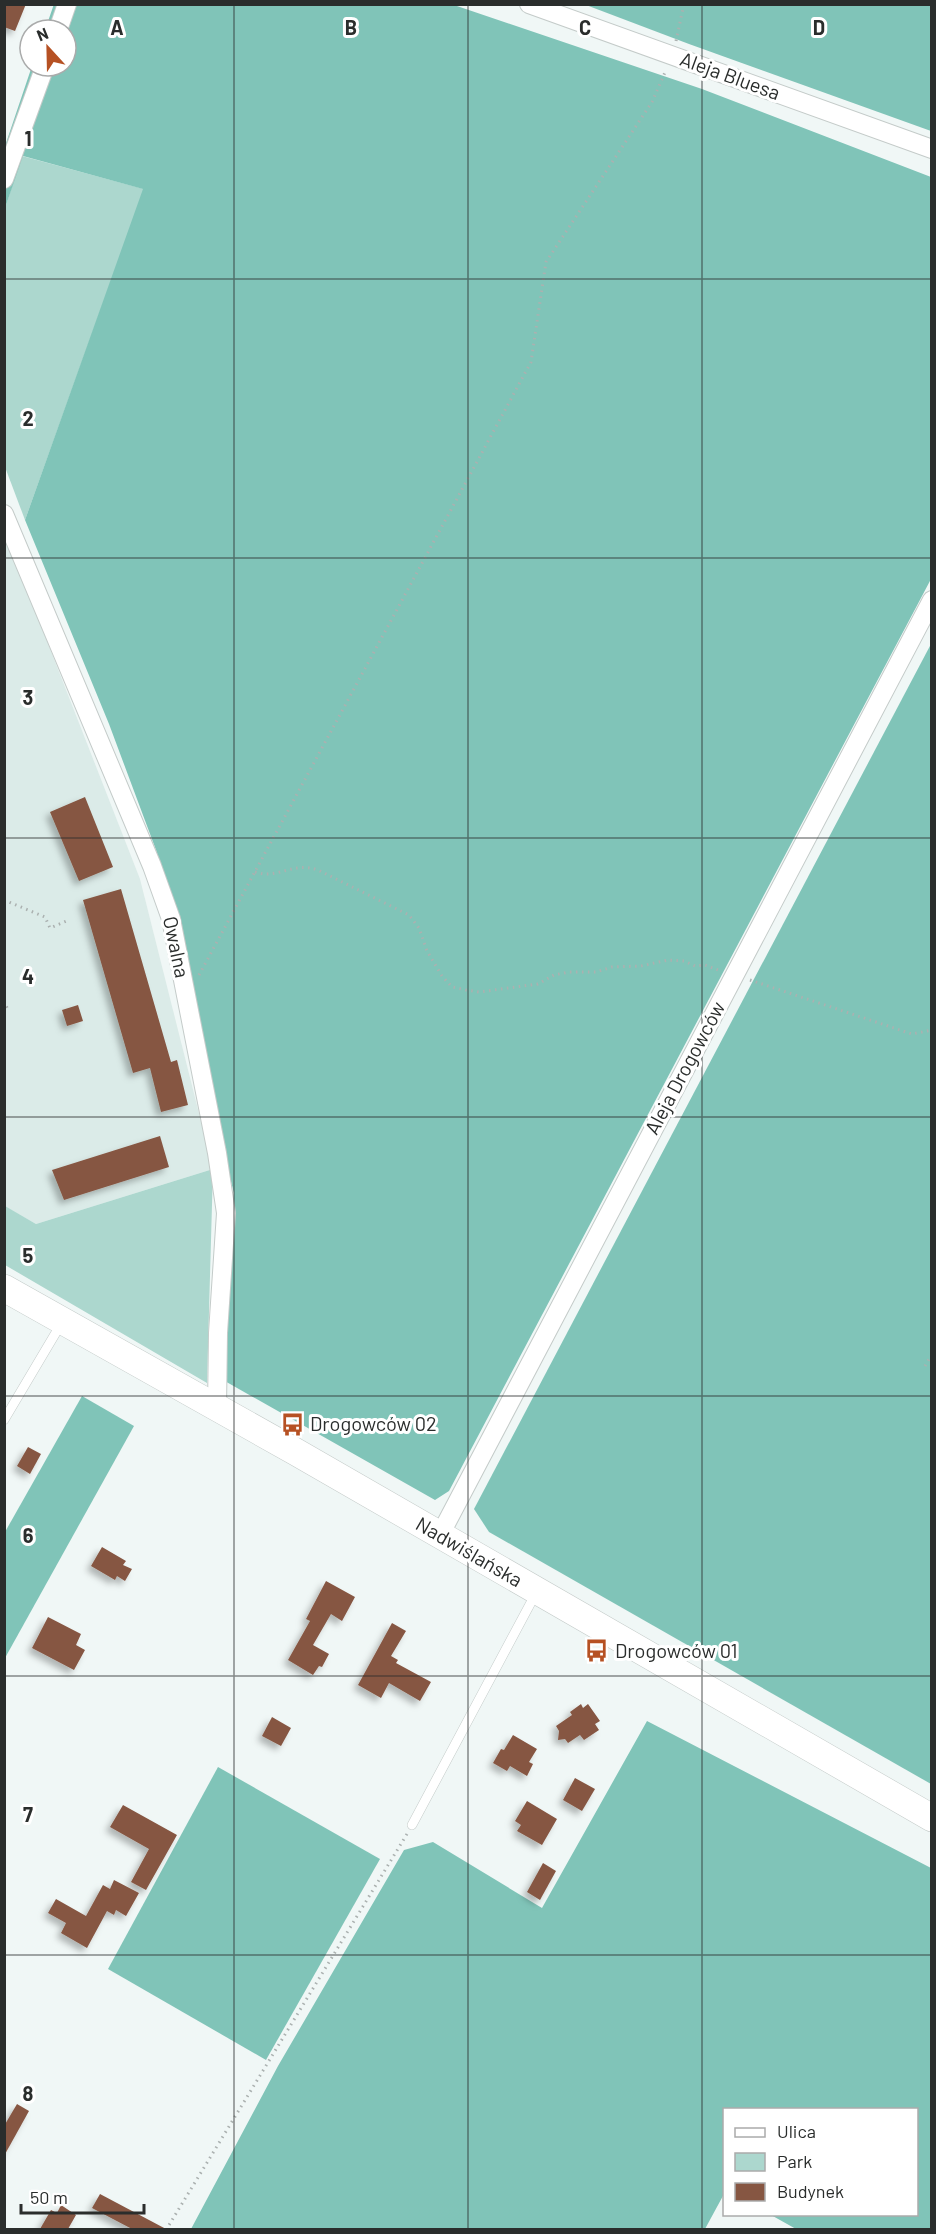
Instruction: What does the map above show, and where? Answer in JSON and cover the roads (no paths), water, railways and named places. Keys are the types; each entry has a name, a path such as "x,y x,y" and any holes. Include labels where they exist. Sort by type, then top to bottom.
{"main road":[{"name":"Nadwiślańska","path":"4,1288 218,1408 932,1818"}],"street":[{"name":"Aleja Bluesa","path":"529,4 932,149"},
{"path":"4,179 41,78"},
{"name":"Owalna","path":"4,514 152,866 171,919 217,1153 226,1213 218,1333 218,1408"},
{"name":"Aleja Drogowców","path":"440,1535 932,600"}],"lane":[{"path":"4,1420 63,1321"},
{"path":"412,1825 537,1591"}],"place":[{"name":"Drogowców 02","path":"292,1424"},
{"name":"Drogowców 01","path":"597,1651"}]}
